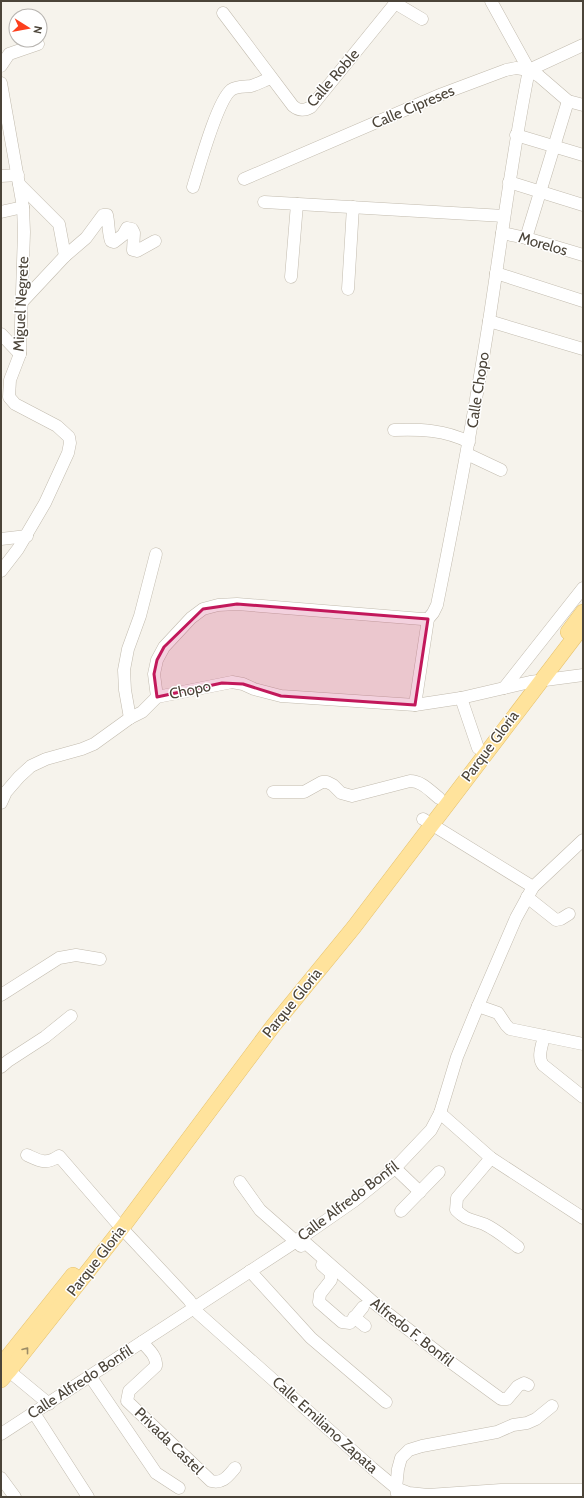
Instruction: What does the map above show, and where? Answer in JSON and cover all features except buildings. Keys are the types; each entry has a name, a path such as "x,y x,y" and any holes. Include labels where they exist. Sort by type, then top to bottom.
{"main road":[{"name":"Parque Gloria","path":"4,1372 55,1305 120,1226 347,921 536,681 583,612"},
{"name":"Parque Gloria","path":"426,822 439,798 478,748 583,626"}],"street":[{"path":"491,1 529,70 539,76 568,101 583,105"},
{"path":"396,2 422,19"},
{"name":"Calle Roble","path":"222,13 293,106 298,110 305,110 310,107 396,2"},
{"name":"Calle Cipreses","path":"244,179 442,94 506,70 516,68 529,70 583,45"},
{"path":"1,66 9,54 26,48"},
{"name":"Calle Chopo","path":"414,705 428,619 437,605 468,448 489,320 516,135 529,70"},
{"path":"193,187 212,127 225,97 230,90 238,87 253,85 271,78"},
{"name":"Miguel Negrete","path":"1,83 7,145 18,180 23,207 24,232 20,354 5,398 57,426 69,437 70,443 68,453 45,503 27,536 1,571"},
{"path":"526,238 568,101"},
{"path":"516,135 583,155"},
{"path":"1,176 18,180 59,224 65,256"},
{"path":"509,182 583,205"},
{"path":"264,202 504,216"},
{"path":"291,277 297,204"},
{"path":"1,212 23,207"},
{"path":"348,289 353,207"},
{"path":"22,302 65,256 86,238 103,215 107,215 109,236 111,241 114,242 123,235 127,228 132,228 134,233 132,250 137,251 156,241"},
{"name":"Morelos","path":"502,233 526,238 583,255"},
{"path":"496,272 583,301"},
{"path":"489,320 583,349"},
{"path":"1,334 20,354"},
{"path":"394,430 430,430 457,436 468,448 501,470"},
{"path":"1,539 27,536"},
{"path":"130,718 125,690 124,670 128,649 140,616 156,554"},
{"path":"504,688 583,588"},
{"path":"157,697 154,674 157,660 164,647 191,618 203,609 218,605 237,604 428,619"},
{"name":"Chopo","path":"1,803 6,792 19,776 31,766 46,759 82,750 94,744 130,718 142,712 157,697 232,682 281,696 414,705 461,698 536,681 583,675"},
{"path":"461,698 478,748"},
{"path":"274,792 304,792 322,782 328,782 341,793 352,796 415,781 439,798"},
{"path":"426,822 530,892 556,920 562,919 568,914"},
{"name":"Calle Alfredo Bonfil","path":"1,1434 49,1404 194,1306 250,1272 298,1240 354,1201 395,1168 431,1130 440,1113 457,1057 516,918 530,892 583,840"},
{"path":"1,995 59,958 76,955 100,959"},
{"path":"478,1006 498,1013 506,1025 510,1028 583,1044"},
{"path":"3,1060 45,1037 71,1016"},
{"path":"544,1036 540,1062 583,1097"},
{"path":"440,1113 491,1158 583,1218"},
{"name":"Calle Emiliano Zapata","path":"27,1155 42,1162 53,1160 59,1156 120,1226 204,1318 397,1492 428,1495 501,1490 583,1490"},
{"path":"491,1158 457,1198 456,1210 464,1218 483,1224 498,1232 518,1247"},
{"path":"395,1168 420,1192"},
{"path":"401,1212 439,1172"},
{"path":"240,1182 260,1210 298,1240 331,1273 331,1280 320,1294 319,1302 342,1322 350,1323 363,1307"},
{"name":"Alfredo F. Bonfil","path":"298,1240 373,1302 501,1399 507,1398 518,1386 524,1383 528,1385"},
{"path":"250,1272 311,1338 386,1402"},
{"path":"354,1317 365,1326"},
{"name":"Privada Castel","path":"142,1342 153,1355 157,1363 156,1366 129,1391 126,1400 211,1481 217,1482 224,1480 235,1468"},
{"path":"4,1372 49,1404"},
{"name":"Privada Castel","path":"90,1376 156,1473 179,1488"},
{"path":"397,1492 398,1469 401,1458 409,1450 422,1446 496,1432 513,1425 536,1419 552,1406"},
{"path":"34,1413 88,1497"},
{"path":"1,1478 15,1497"}],"highlighted area":[{"path":"237,604 428,619 415,705 301,699 281,696 243,684 222,683 157,697 154,674 157,660 164,647 203,609"}]}
